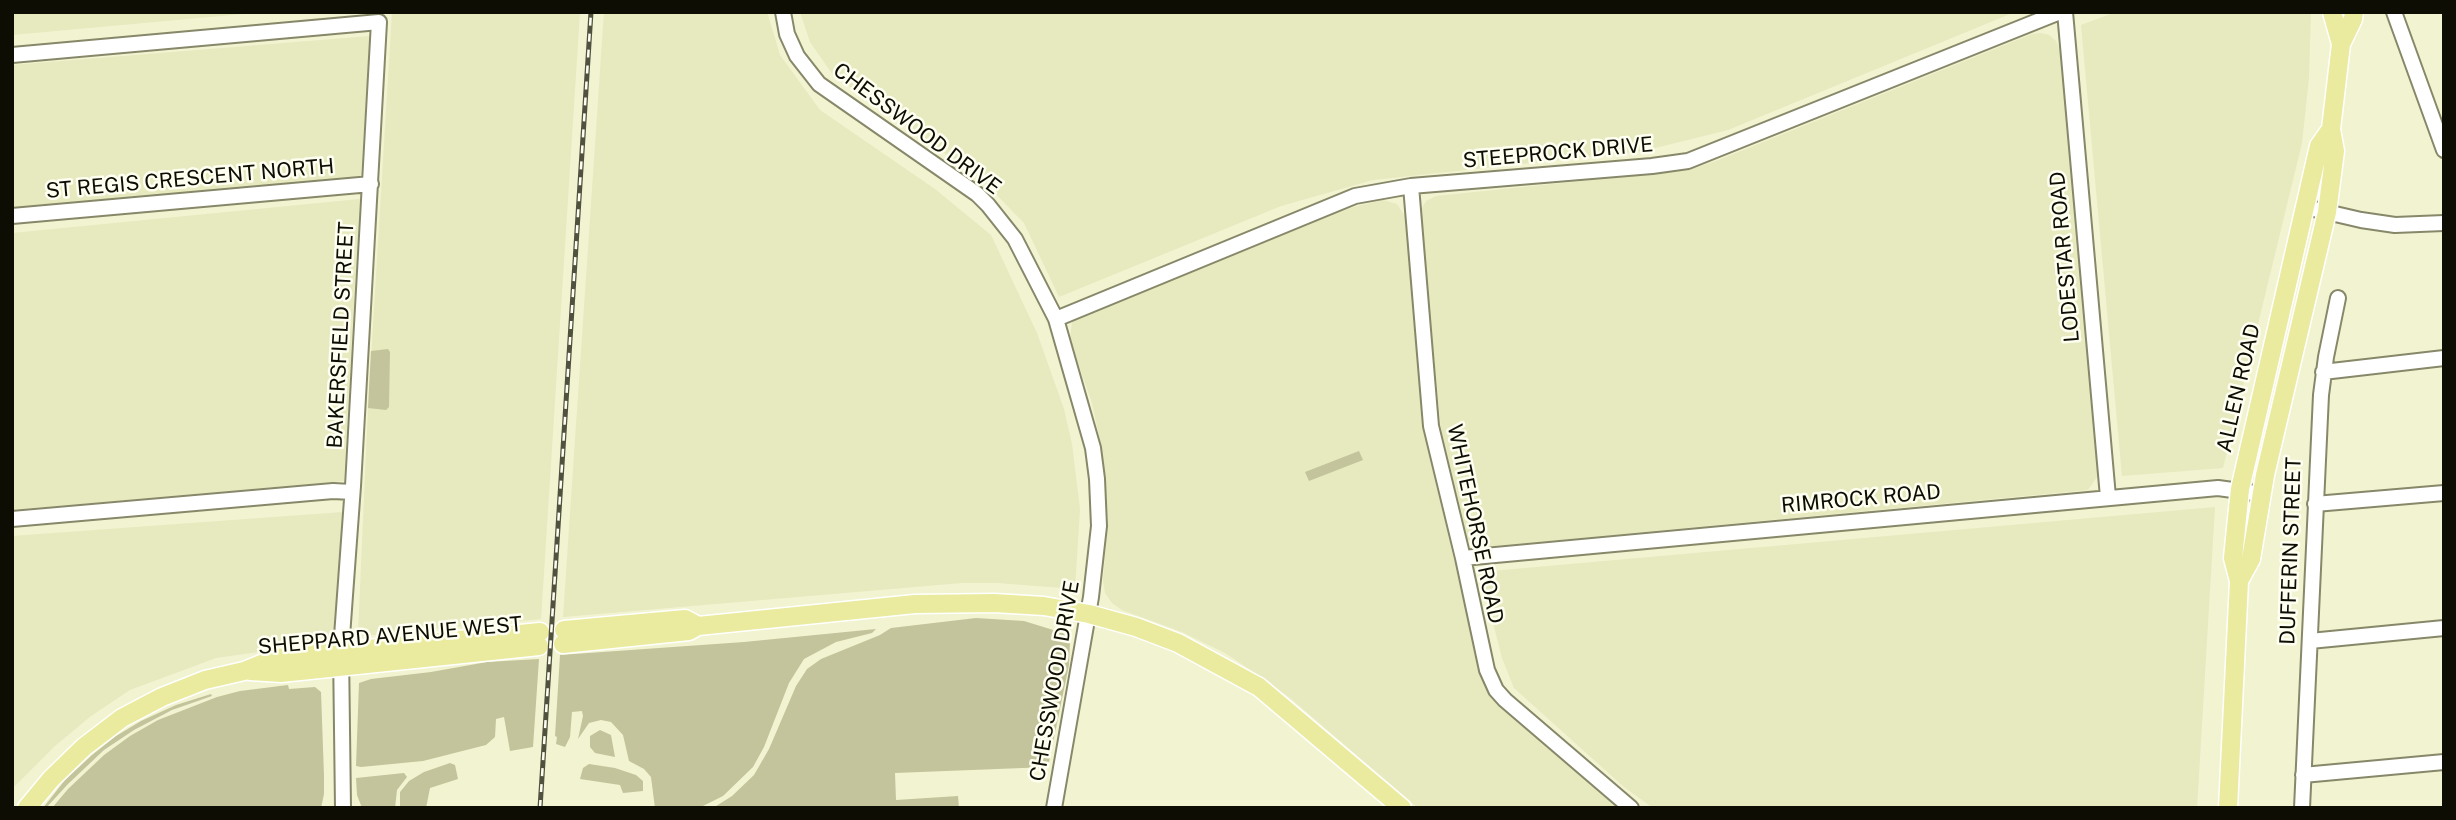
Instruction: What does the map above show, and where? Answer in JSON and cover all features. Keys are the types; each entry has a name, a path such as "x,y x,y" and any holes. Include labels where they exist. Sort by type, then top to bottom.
{"main road":[{"path":"2332,12 2341,44"},
{"path":"2327,212 2335,151 2331,129 2341,44 2354,12"},
{"path":"2305,207 2319,146 2331,129"},
{"name":"ALLEN ROAD","path":"2228,808 2239,581 2233,558 2240,489 2305,207"},
{"name":"ALLEN ROAD","path":"2239,581 2251,559 2262,494 2327,212"},
{"path":"563,637 689,631 698,626 915,604 1044,606 1089,614 1136,627 1178,643 1259,687 1402,808"},
{"name":"SHEPPARD AVENUE WEST","path":"27,808 51,779 84,747 122,718 173,692 205,680 244,671 281,673 341,658 539,639"}],"street":[{"name":"CHESSWOOD DRIVE","path":"783,12 787,34 797,56 819,83 977,194 996,214 1015,239 1056,319 1087,422 1097,479 1099,526 1089,614 1054,808"},
{"name":"STEEPROCK DRIVE","path":"1056,319 1339,202 1368,193 1411,186 1688,161 2063,12"},
{"name":"LODESTAR ROAD","path":"2063,12 2108,497"},
{"path":"2394,12 2444,150"},
{"name":"BAKERSFIELD STREET","path":"12,55 379,22 341,658 343,808"},
{"name":"ST REGIS CRESCENT NORTH","path":"12,216 371,184"},
{"name":"WHITEHORSE ROAD","path":"1411,186 1431,426 1463,558 1486,670 1496,690 1505,700 1631,808"},
{"path":"2305,207 2395,225 2444,223"},
{"name":"DUFFERIN STREET","path":"2302,808 2323,372 2338,298"},
{"path":"2323,372 2444,358"},
{"name":"RIMROCK ROAD","path":"1463,558 2218,488 2262,494"},
{"path":"12,519 333,491 352,492"},
{"path":"2315,504 2444,493"},
{"path":"2310,641 2444,628"},
{"path":"2303,775 2444,762"}],"shaded area":[{"path":"12,12 265,12 12,35"},
{"path":"392,12 580,12 541,619 364,636 358,634 368,408"},
{"path":"604,12 767,12 780,55 820,110 935,189 991,235 1037,333 1064,409 1072,444 1080,509 1075,589 962,583 563,617"},
{"path":"800,12 2015,12 1728,130 1643,151 1373,180 1281,206 1059,297 1024,223 980,178 833,75 810,42"},
{"path":"2116,12 2311,12 2309,78 2302,143 2223,468 2122,476 2081,25"},
{"path":"2041,33 2056,41 2060,50 2098,470 2097,477 2088,490 1485,547 1467,539 1443,450 1421,224 1421,210 1426,201 1436,196 1689,170 2032,34"},
{"path":"370,36 361,178 12,210 12,65"},
{"path":"360,199 344,481 12,510 12,233"},
{"path":"1383,200 1397,204 1406,218 1427,443 1480,673 1500,705 1619,808 1418,808 1290,698 1258,675 1225,653 1182,632 1122,610 1112,603 1105,593 1103,580 1108,522 1102,449 1092,403 1070,340 1072,322 1083,313 1333,214"},
{"path":"388,349 389,407 386,410 368,408 371,351"},
{"path":"1359,451 1363,460 1309,481 1305,472"},
{"path":"2215,507 2197,808 1653,808 1624,787 1514,688 1502,658 1480,572"},
{"path":"343,512 335,641 216,658 130,690 91,716 55,746 12,789 12,536"},
{"path":"976,618 1024,621 1063,633 1070,641 1069,665 1048,767 895,773 896,800 958,796 959,808 713,808 732,796 754,775 769,749 796,686 807,669 821,659 891,628"},
{"path":"876,629 872,633 836,642 804,659 789,683 764,747 753,767 723,796 699,808 655,808 651,777 644,769 629,761 623,735 611,722 601,720 589,723 578,739 582,711 572,712 570,737 565,747 556,744 560,655 744,642"},
{"path":"539,659 533,747 510,751 504,717 496,719 495,737 486,745 423,761 356,766 359,683 487,662"},
{"path":"288,685 289,689 315,687 321,692 324,794 321,808 52,808 104,755 158,720 217,697"},
{"path":"211,694 212,696 172,710 104,750 43,808 65,780 116,736 176,705"},
{"path":"600,730 611,735 615,757 595,753 590,747 590,736"},
{"path":"450,763 455,765 458,779 430,788 426,808 400,808 400,792 409,781 424,772"},
{"path":"589,764 636,775 643,781 643,791 623,793 620,785 580,779 583,768"},
{"path":"404,773 407,777 397,790 395,808 362,808 357,795 356,778"}],"railway":[{"path":"540,808 591,12"}]}
